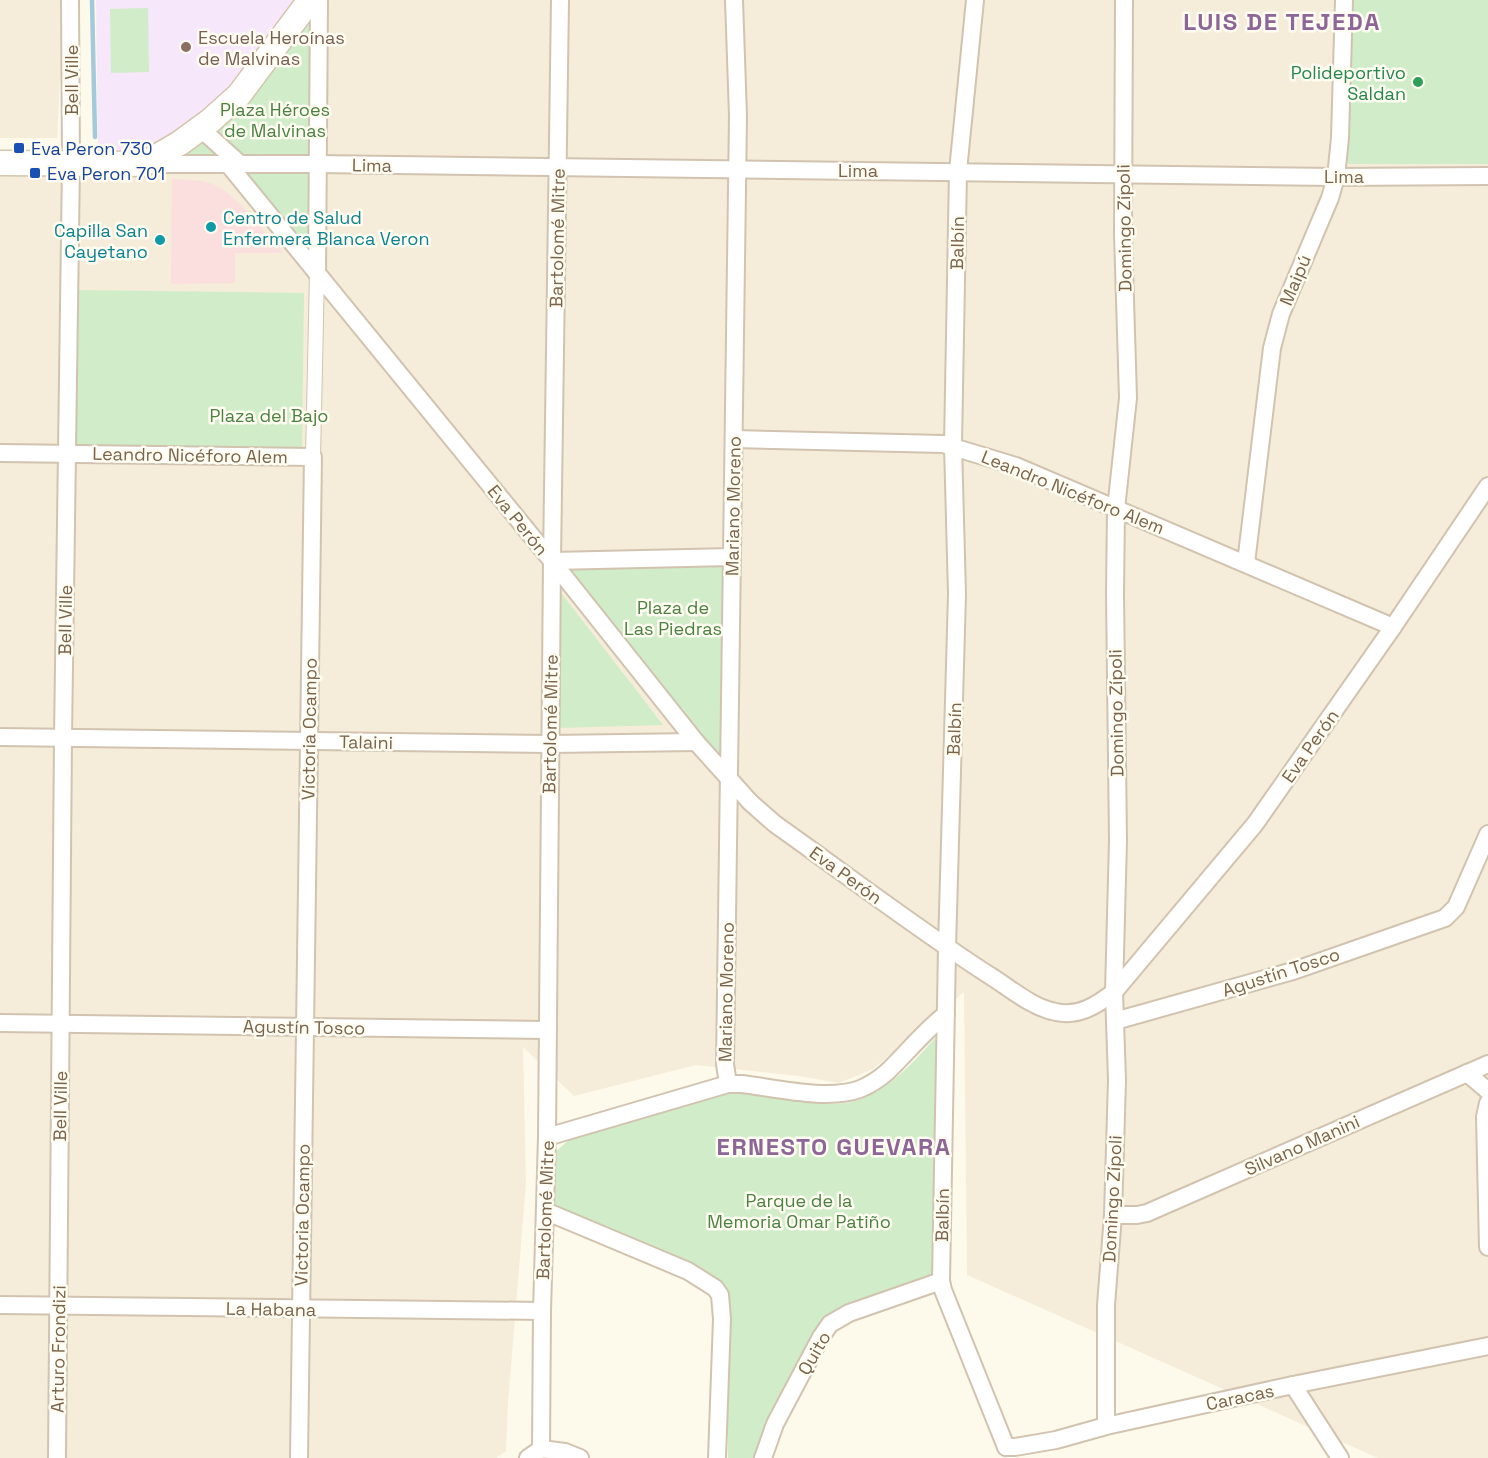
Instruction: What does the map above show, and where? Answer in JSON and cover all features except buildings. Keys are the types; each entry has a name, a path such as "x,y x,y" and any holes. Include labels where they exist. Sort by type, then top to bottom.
{"main road":[{"path":"0,163 144,164 180,143 239,95 310,0"}],"street":[{"name":"Bell Ville","path":"59,1240 71,163 70,0"},
{"name":"Victoria Ocampo","path":"298,1458 317,274 319,0"},
{"name":"Bartolomé Mitre","path":"535,1453 548,1137 550,744 560,0"},
{"name":"Mariano Moreno","path":"728,1084 724,1064 730,782 737,170 734,0"},
{"name":"Balbín","path":"975,0 958,171 953,445 957,594 947,948 942,1281 943,1290 1002,1453"},
{"name":"Domingo Zípoli","path":"1106,1426 1107,1305 1113,1215 1117,1080 1114,992 1118,840 1116,509 1128,399 1123,174 1124,0"},
{"name":"Maipú","path":"1246,563 1272,348 1281,314 1330,198 1336,177 1340,138 1344,0"},
{"name":"Eva Perón","path":"200,128 234,164 317,274 730,782 775,824 947,948 1029,1000 1056,1012 1086,1010 1114,992 1249,832 1393,627 1488,486"},
{"name":"Lima","path":"144,164 318,164 1336,177 1488,176"},
{"name":"Leandro Nicéforo Alem","path":"734,439 953,445 1016,466 1393,627"},
{"name":"Leandro Nicéforo Alem","path":"0,453 313,457"},
{"path":"552,561 732,557"},
{"name":"Talaini","path":"0,737 550,744 696,742"},
{"name":"Agustín Tosco","path":"1116,1021 1293,971 1445,918 1456,907 1488,834"},
{"path":"548,1137 728,1084 828,1094 860,1089 875,1082 888,1071 931,1026 946,1014"},
{"name":"Agustín Tosco","path":"0,1023 548,1030"},
{"name":"Silvano Manini","path":"1113,1215 1137,1215 1147,1212 1488,1064"},
{"path":"1467,1073 1488,1091"},
{"path":"1488,1103 1485,1117 1488,1247"},
{"path":"545,1211 688,1271 715,1288 720,1295 722,1319 717,1458"},
{"name":"Arturo Frondizi","path":"57,1458 59,1240"},
{"name":"Quito","path":"763,1458 775,1424 830,1324 849,1312 942,1281"},
{"name":"La Habana","path":"0,1305 542,1311"},
{"name":"Caracas","path":"1002,1453 1016,1447 1056,1440 1106,1426 1488,1346"},
{"path":"1293,1385 1340,1458"},
{"path":"535,1453 554,1449 580,1458"}],"shaded area":[{"path":"0,0 64,0 57,138 0,138"},
{"name":"Escuela Heroínas de Malvinas","path":"96,0 310,0 180,143 98,164"},
{"path":"175,0 1488,0 1488,1458 1378,1458 967,1275 964,992 873,1069 839,1083 799,1076 696,1065 574,1096 523,1047 526,1183 506,1451 496,1458 0,1458 0,172 174,174"},
{"path":"172,179 203,181 223,189 242,206 283,253 235,253 235,283 171,284"}],"green space":[{"name":"Plaza Héroes de Malvinas","path":"310,0 317,274 228,164 144,164 180,143"},
{"name":"Polideportivo Saldan","path":"1349,0 1488,0 1488,164 1348,164"},
{"path":"148,8 149,72 111,73 110,9"},
{"name":"Plaza del Bajo","path":"75,290 304,293 302,450 73,448"},
{"name":"Plaza de Las Piedras","path":"732,557 730,782 552,561"},
{"path":"558,589 663,725 556,728"},
{"name":"Parque de la Memoria Omar Patiño","path":"936,1037 938,1038 934,1273 921,1281 819,1325 755,1458 728,1458 728,1299 552,1205 554,1153 571,1138 715,1095 737,1091 831,1104 848,1103 877,1092 890,1083"}],"waterway":[{"path":"92,0 95,137"}],"place":[{"name":"Escuela Heroínas de Malvinas","path":"186,47"},
{"name":"Polideportivo Saldan","path":"1418,82"},
{"name":"Eva Peron 730","path":"19,148"},
{"name":"Eva Peron 701","path":"35,173"},
{"name":"Centro de Salud Enfermera Blanca Veron","path":"211,227"},
{"name":"Capilla San Cayetano","path":"160,240"}],"district":[{"name":"LUIS DE TEJEDA","path":"1282,21"},
{"name":"ERNESTO GUEVARA","path":"834,1146"}]}
